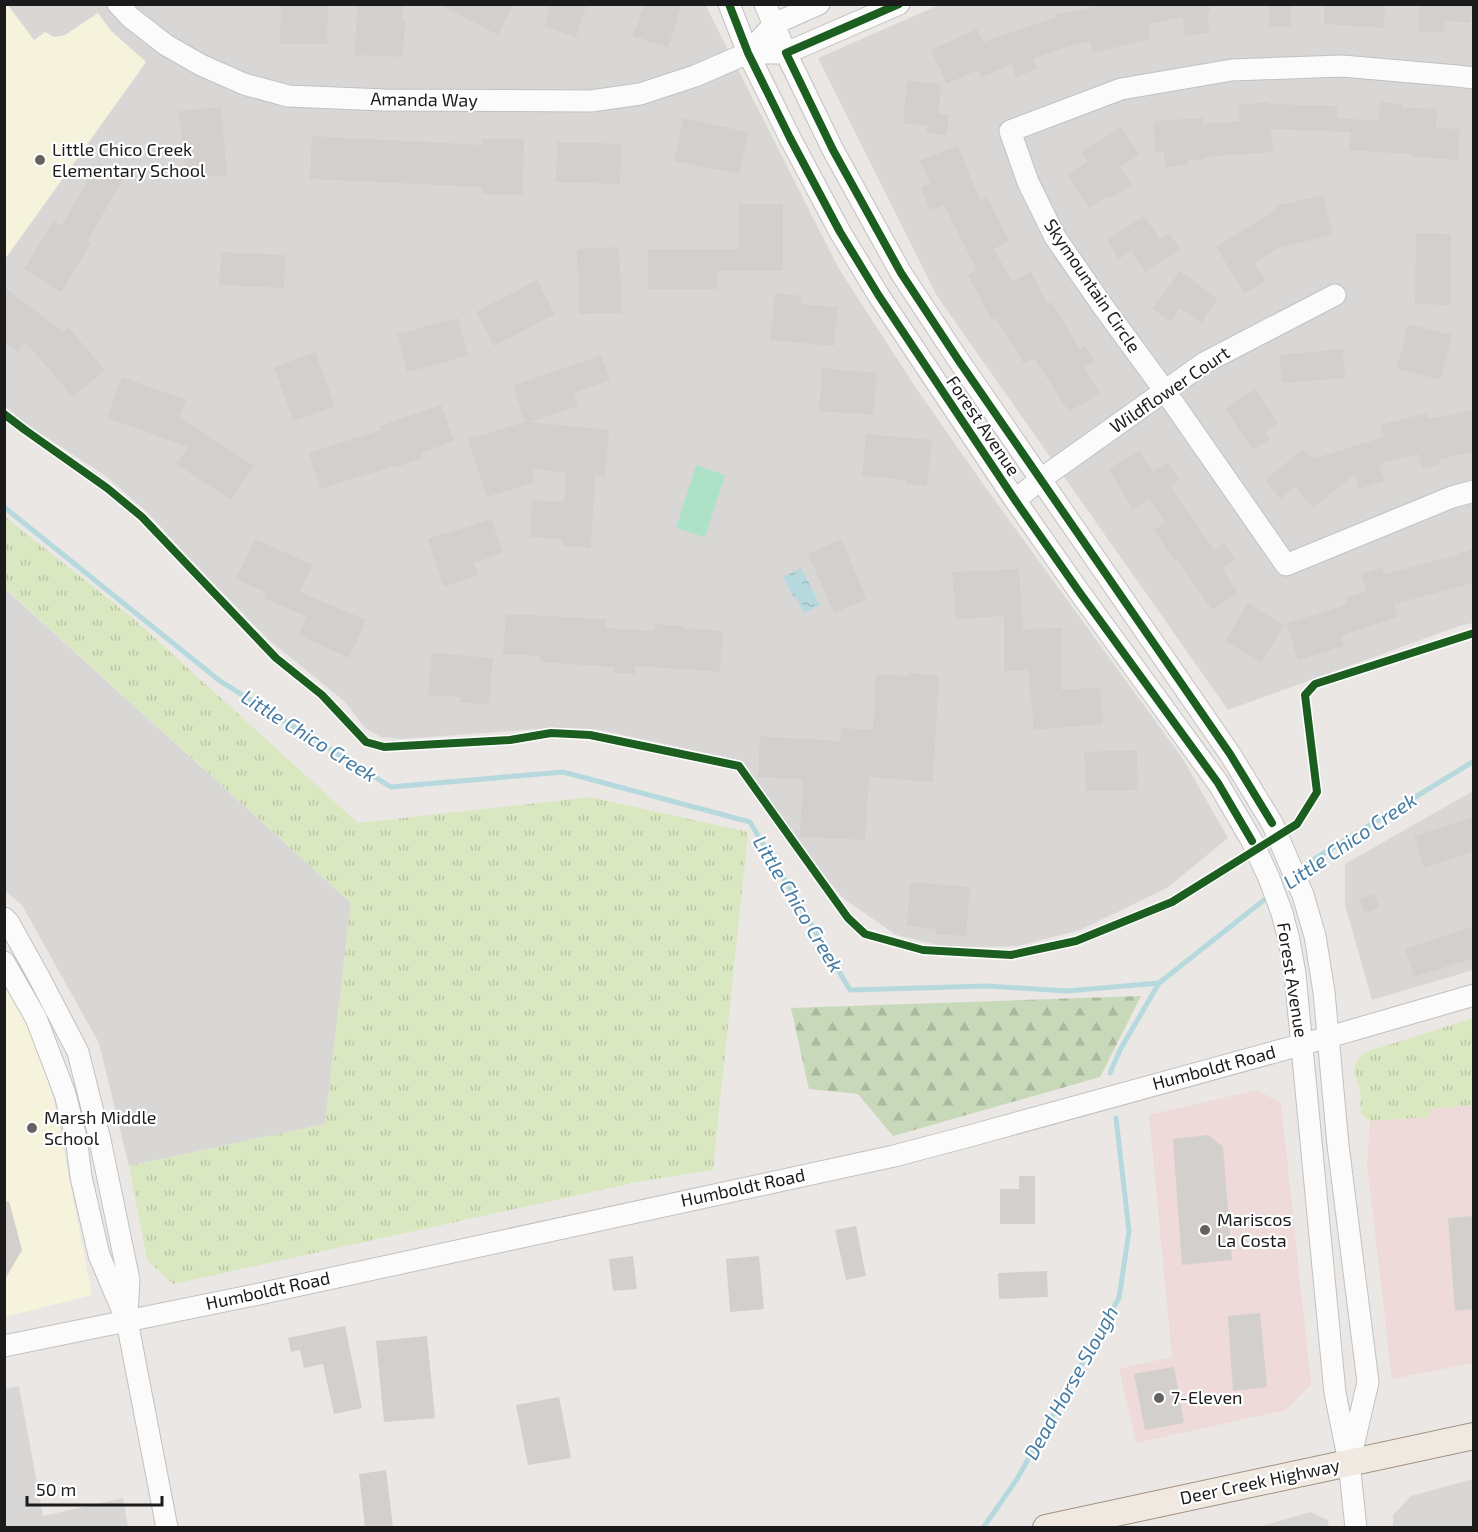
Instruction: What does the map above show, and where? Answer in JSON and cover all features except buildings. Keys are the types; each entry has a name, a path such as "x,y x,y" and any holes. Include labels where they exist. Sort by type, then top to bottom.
{"main road":[{"name":"Deer Creek Highway","path":"1046,1527 1473,1436"}],"street":[{"name":"Amanda Way","path":"118,4 130,17 166,45 201,65 244,84 288,96 384,100 591,101 640,94 695,76 748,53"},
{"name":"Forest Avenue","path":"729,4 748,53 790,138 840,232 891,315 1015,500 1218,783 1252,841 1269,878 1290,940 1295,974 1335,1393 1349,1462 1356,1527"},
{"name":"Forest Avenue","path":"765,4 832,150 901,273 1230,754 1272,823 1303,895 1315,936 1324,992 1338,1145 1368,1382 1349,1462"},
{"path":"748,53 774,24 819,4"},
{"path":"748,53 786,53 899,4"},
{"name":"Skymountain Circle","path":"1473,78 1342,66 1232,70 1121,89 1010,130 1028,182 1055,237 1286,565 1452,497 1473,491"},
{"name":"Wildflower Court","path":"1015,500 1204,363 1335,295"},
{"path":"4,918 9,923 78,1052 100,1140 129,1280 127,1321"},
{"path":"4,962 36,1018 65,1094 76,1137 81,1177 99,1254 127,1321 167,1527"},
{"name":"Humboldt Road","path":"4,1346 259,1294 894,1156 1329,1037 1473,994"}],"shaded area":[{"name":"Little Chico Creek Elementary School","path":"5,5 92,5 111,31 146,62 5,259"},
{"path":"8,5 92,5 98,13 65,35 54,37 45,32 34,40"},
{"path":"92,5 706,5 839,269 916,388 983,484 1183,759 1228,838 1167,888 1080,930 1018,946 949,948 896,935 843,898 792,837 743,761 595,729 551,728 403,739 381,737 365,728 344,701 270,641 149,514 106,476 29,426 5,406 5,259 146,62 111,31"},
{"path":"939,5 1473,5 1473,623 1228,710 937,296 818,58"},
{"path":"4,588 351,903 325,1124 129,1166 99,1043 22,905 5,891"},
{"path":"1473,791 1473,970 1372,1000 1345,905 1345,864"},
{"name":"Marsh Middle School","path":"5,972 15,980 43,1061 55,1106 92,1295 5,1317"},
{"path":"1257,1090 1281,1103 1311,1384 1286,1410 1136,1443 1119,1369 1172,1357 1149,1115"},
{"path":"1473,1105 1473,1363 1392,1379 1367,1165 1370,1121 1430,1117 1429,1109"},
{"path":"19,1386 43,1516 123,1498 128,1527 5,1527 5,1389"},
{"path":"1473,1479 1473,1527 1393,1527 1393,1515 1411,1496"},
{"path":"1310,1512 1328,1520 1329,1527 1259,1527"}],"green space":[{"path":"696,465 725,475 705,537 676,528"},
{"path":"4,516 136,621 358,823 590,797 748,832 713,1170 642,1181 173,1284 147,1260 129,1166 325,1124 351,903 5,588"},
{"path":"1141,996 1100,1077 893,1136 858,1094 809,1089 791,1008"},
{"path":"1473,1018 1473,1105 1430,1109 1430,1117 1370,1121 1361,1115 1360,1089 1354,1072 1355,1065 1363,1053"}],"water":[{"path":"801,568 820,605 804,613 783,577"}],"waterway":[{"name":"Little Chico Creek","path":"4,507 220,681 391,787 563,772 750,822 850,990 987,986 1067,991 1159,983 1269,896"},
{"name":"Little Chico Creek","path":"1297,873 1316,858 1474,761"},
{"name":"Dead Horse Slough","path":"1110,1073 1120,1050 1159,983"},
{"name":"Dead Horse Slough","path":"983,1528 1017,1479 1119,1298 1129,1231 1116,1118"}],"cycle path":[{"path":"729,4 748,53 790,138 840,232 879,296 1015,500 1218,783 1252,841"},
{"path":"899,4 786,53 833,150 901,273 959,361 1230,754 1272,823"},
{"path":"4,414 107,488 142,517 276,658 322,695 366,742 384,747 510,740 551,733 590,735 739,766 848,918 865,934 923,950 1011,955 1076,941 1172,902 1297,824 1317,792 1305,695 1315,684 1474,633"}],"place":[{"name":"Little Chico Creek Elementary School","path":"40,160"},
{"name":"Marsh Middle School","path":"32,1128"},
{"name":"Mariscos La Costa","path":"1205,1230"},
{"name":"7-Eleven","path":"1159,1398"}]}
